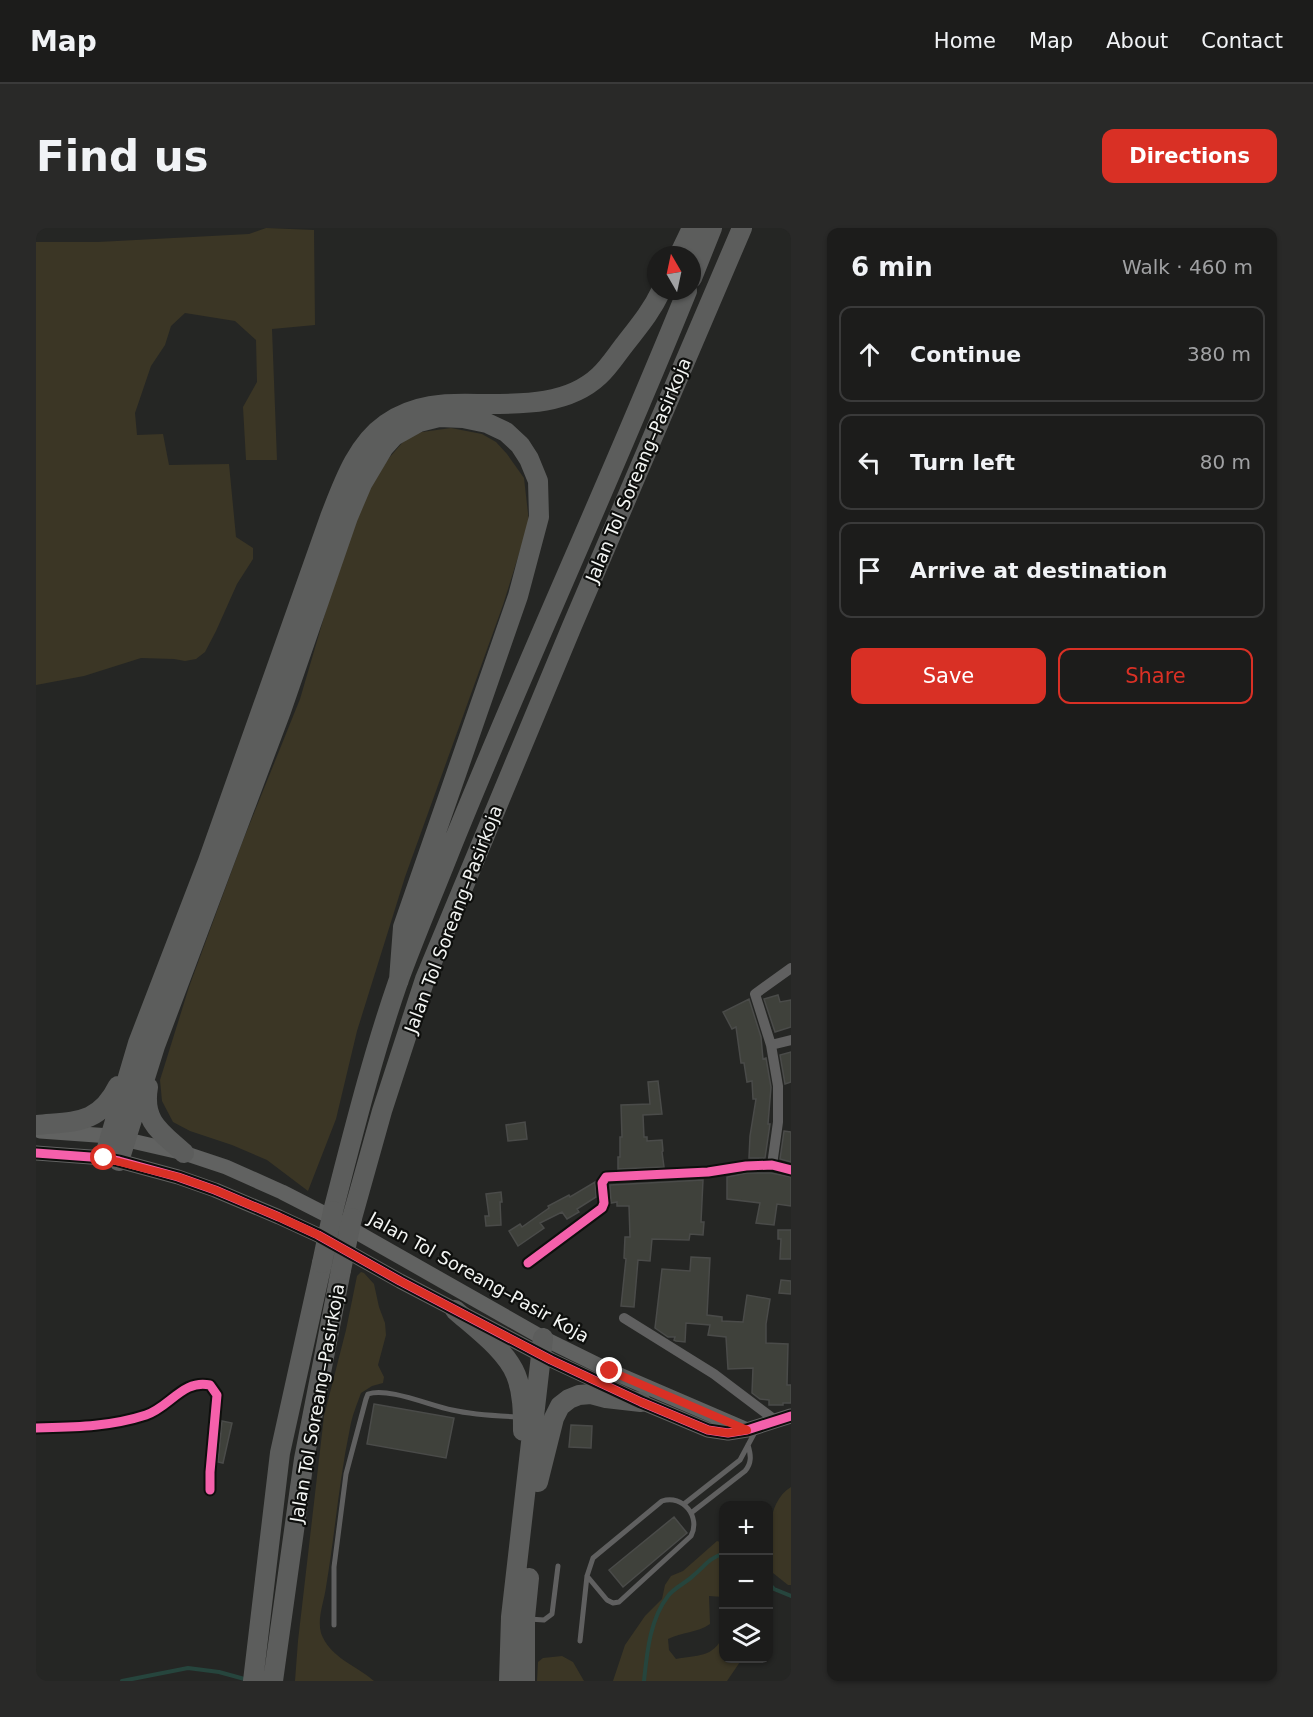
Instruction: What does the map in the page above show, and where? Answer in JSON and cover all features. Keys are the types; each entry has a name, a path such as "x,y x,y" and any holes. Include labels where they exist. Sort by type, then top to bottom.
{"highway":[{"path":"683,246 692,228"},
{"path":"701,256 712,228"},
{"name":"Jalan Tol Soreang–Pasirkoja","path":"275,1671 304,1459 352,1218 382,1111 425,979 567,637 742,228"},
{"path":"111,1160 208,861 330,517 349,471 364,446 384,425 405,413 422,407 442,404 552,401 582,389 600,375 651,311 656,300"},
{"name":"Jalan Tol Soreang–Pasirkoja","path":"253,1681 280,1453 333,1211 378,1043 399,980 478,782 555,598 642,402 683,300"},
{"path":"36,1125 82,1120 98,1112 110,1101 147,1044 281,711 348,517 362,484 384,447 394,436 419,422 439,417 463,418 487,423 506,432 520,445 538,481 539,517 518,596 403,927 399,980"},
{"path":"147,1044 148,1112 158,1129 184,1153"},
{"path":"455,1310 496,1347 515,1374 522,1397 522,1524 518,1618 525,1681"},
{"path":"509,1681 538,1482 547,1349"},
{"path":"522,1524 547,1349"},
{"path":"538,1482 554,1418 560,1406 569,1399 591,1394 641,1402"}],"street":[{"path":"772,1165 778,1122 778,1086 771,1045 755,994 791,968"},
{"path":"771,1045 791,1040"},
{"name":"Jalan Tol Soreang–Pasir Koja","path":"36,1131 118,1137 184,1153 226,1167 313,1208 547,1349 641,1402 708,1430 750,1434"},
{"name":"Jalan Tol Soreang–Pasir Koja","path":"36,1154 111,1160 178,1177 215,1190 318,1235 455,1310 547,1349 610,1371 750,1434"},
{"path":"528,1263 602,1208 604,1203 602,1183 606,1177 708,1172 746,1166 772,1165 791,1170"},
{"path":"624,1318 714,1374 775,1420"},
{"path":"36,1428 94,1427 148,1415 174,1398 184,1388 202,1383 210,1385 217,1395 210,1490"},
{"path":"750,1434 775,1420 791,1416"}],"lane":[{"path":"334,1625 334,1567 346,1474 368,1394 381,1392 451,1410 523,1417"},
{"path":"684,1504 740,1460 750,1434"},
{"path":"691,1513 750,1466 750,1434"},
{"path":"580,1641 587,1576 593,1558 668,1499 684,1504 691,1513 695,1529 691,1536 618,1602 613,1603 607,1600 587,1576"},
{"path":"518,1618 544,1620 552,1614 558,1566"}],"shaded area":[{"path":"266,228 314,230 315,325 272,329 277,460 246,460 243,407 257,382 256,340 235,321 185,313 171,326 165,345 151,366 135,413 137,435 163,434 169,465 229,464 236,537 253,548 253,559 237,584 205,652 196,659 185,661 141,658 84,676 36,685 36,242 98,242 249,234"},
{"path":"451,428 482,434 496,442 507,454 524,478 529,522 503,605 405,877 357,1031 336,1119 308,1191 267,1160 190,1131 173,1122 162,1101 160,1080 189,987 242,843 300,699 344,549 371,479 402,443 415,433"},
{"path":"361,1272 374,1284 385,1323 386,1335 378,1365 384,1377 383,1383 372,1386 361,1393 352,1419 320,1627 330,1649 374,1681 295,1681 324,1416 357,1276"},
{"path":"791,1487 791,1585 773,1573 773,1513 783,1494"},
{"path":"719,1542 719,1597 709,1596 710,1624 668,1639 669,1650 676,1659 704,1654 719,1643 719,1663 739,1663 727,1681 613,1681 625,1645 645,1616 662,1599 665,1585 671,1576 683,1571"},
{"path":"562,1656 573,1662 584,1681 537,1681 538,1662 543,1658"}],"building":[{"path":"778,995 780,1002 791,1000 791,1027 775,1032 764,999"},
{"path":"749,999 761,1037 763,1059 766,1058 771,1087 768,1124 770,1124 765,1158 749,1158 756,1099 753,1099 752,1081 747,1082 744,1063 741,1063 736,1027 732,1029 723,1012"},
{"path":"791,1052 791,1082 785,1084 780,1055"},
{"path":"658,1081 662,1114 643,1115 644,1137 647,1137 647,1141 662,1140 664,1167 618,1169 620,1137 622,1137 621,1105 650,1104 648,1082"},
{"path":"525,1122 527,1139 508,1141 506,1125"},
{"path":"784,1131 791,1132 791,1162 780,1159"},
{"path":"747,1173 771,1173 791,1177 791,1206 777,1204 774,1225 756,1223 760,1203 727,1199 727,1177"},
{"path":"703,1180 701,1222 704,1222 703,1235 690,1234 689,1240 652,1239 650,1261 638,1260 634,1307 621,1306 626,1259 624,1258 625,1237 630,1237 629,1206 617,1206 617,1202 611,1203 610,1185"},
{"path":"595,1182 596,1197 577,1209 579,1212 567,1219 562,1212 540,1223 544,1228 518,1246 509,1231 520,1224 522,1227 549,1208 548,1206 569,1195 570,1197"},
{"path":"501,1192 501,1225 486,1226 485,1216 489,1216 486,1194"},
{"path":"778,1230 791,1230 791,1259 780,1259 781,1239 778,1239"},
{"path":"691,1257 710,1258 707,1315 722,1317 722,1321 743,1322 747,1295 770,1299 766,1343 788,1344 787,1385 791,1385 791,1403 769,1405 769,1400 760,1399 752,1393 753,1368 728,1369 726,1337 708,1335 710,1325 686,1323 685,1342 676,1341 675,1337 668,1337 655,1328 662,1269 690,1271"},
{"path":"781,1280 791,1281 791,1294 779,1293"},
{"path":"374,1404 454,1418 446,1458 367,1444"},
{"path":"222,1421 232,1423 223,1463 218,1462"},
{"path":"571,1425 592,1426 591,1448 569,1447"},
{"path":"674,1517 687,1533 623,1587 609,1570"}],"waterway":[{"path":"644,1681 650,1636 662,1605 674,1590 710,1560 720,1555"},
{"path":"773,1588 791,1596"},
{"path":"122,1681 188,1668 219,1672 248,1680"}],"cycle path":[{"path":"36,1153 119,1161 215,1190 318,1235 551,1360 708,1430 728,1433 747,1430 791,1416"},
{"path":"528,1263 602,1208 604,1203 602,1183 606,1177 708,1172 746,1166 772,1165 791,1170"},
{"path":"36,1428 91,1426 132,1419 155,1411 192,1386 210,1385 217,1395 210,1490"}],"route":[{"path":"104,1158 178,1177 279,1217 318,1235 551,1360 641,1402 708,1430 728,1433 747,1430 610,1371"}]}
